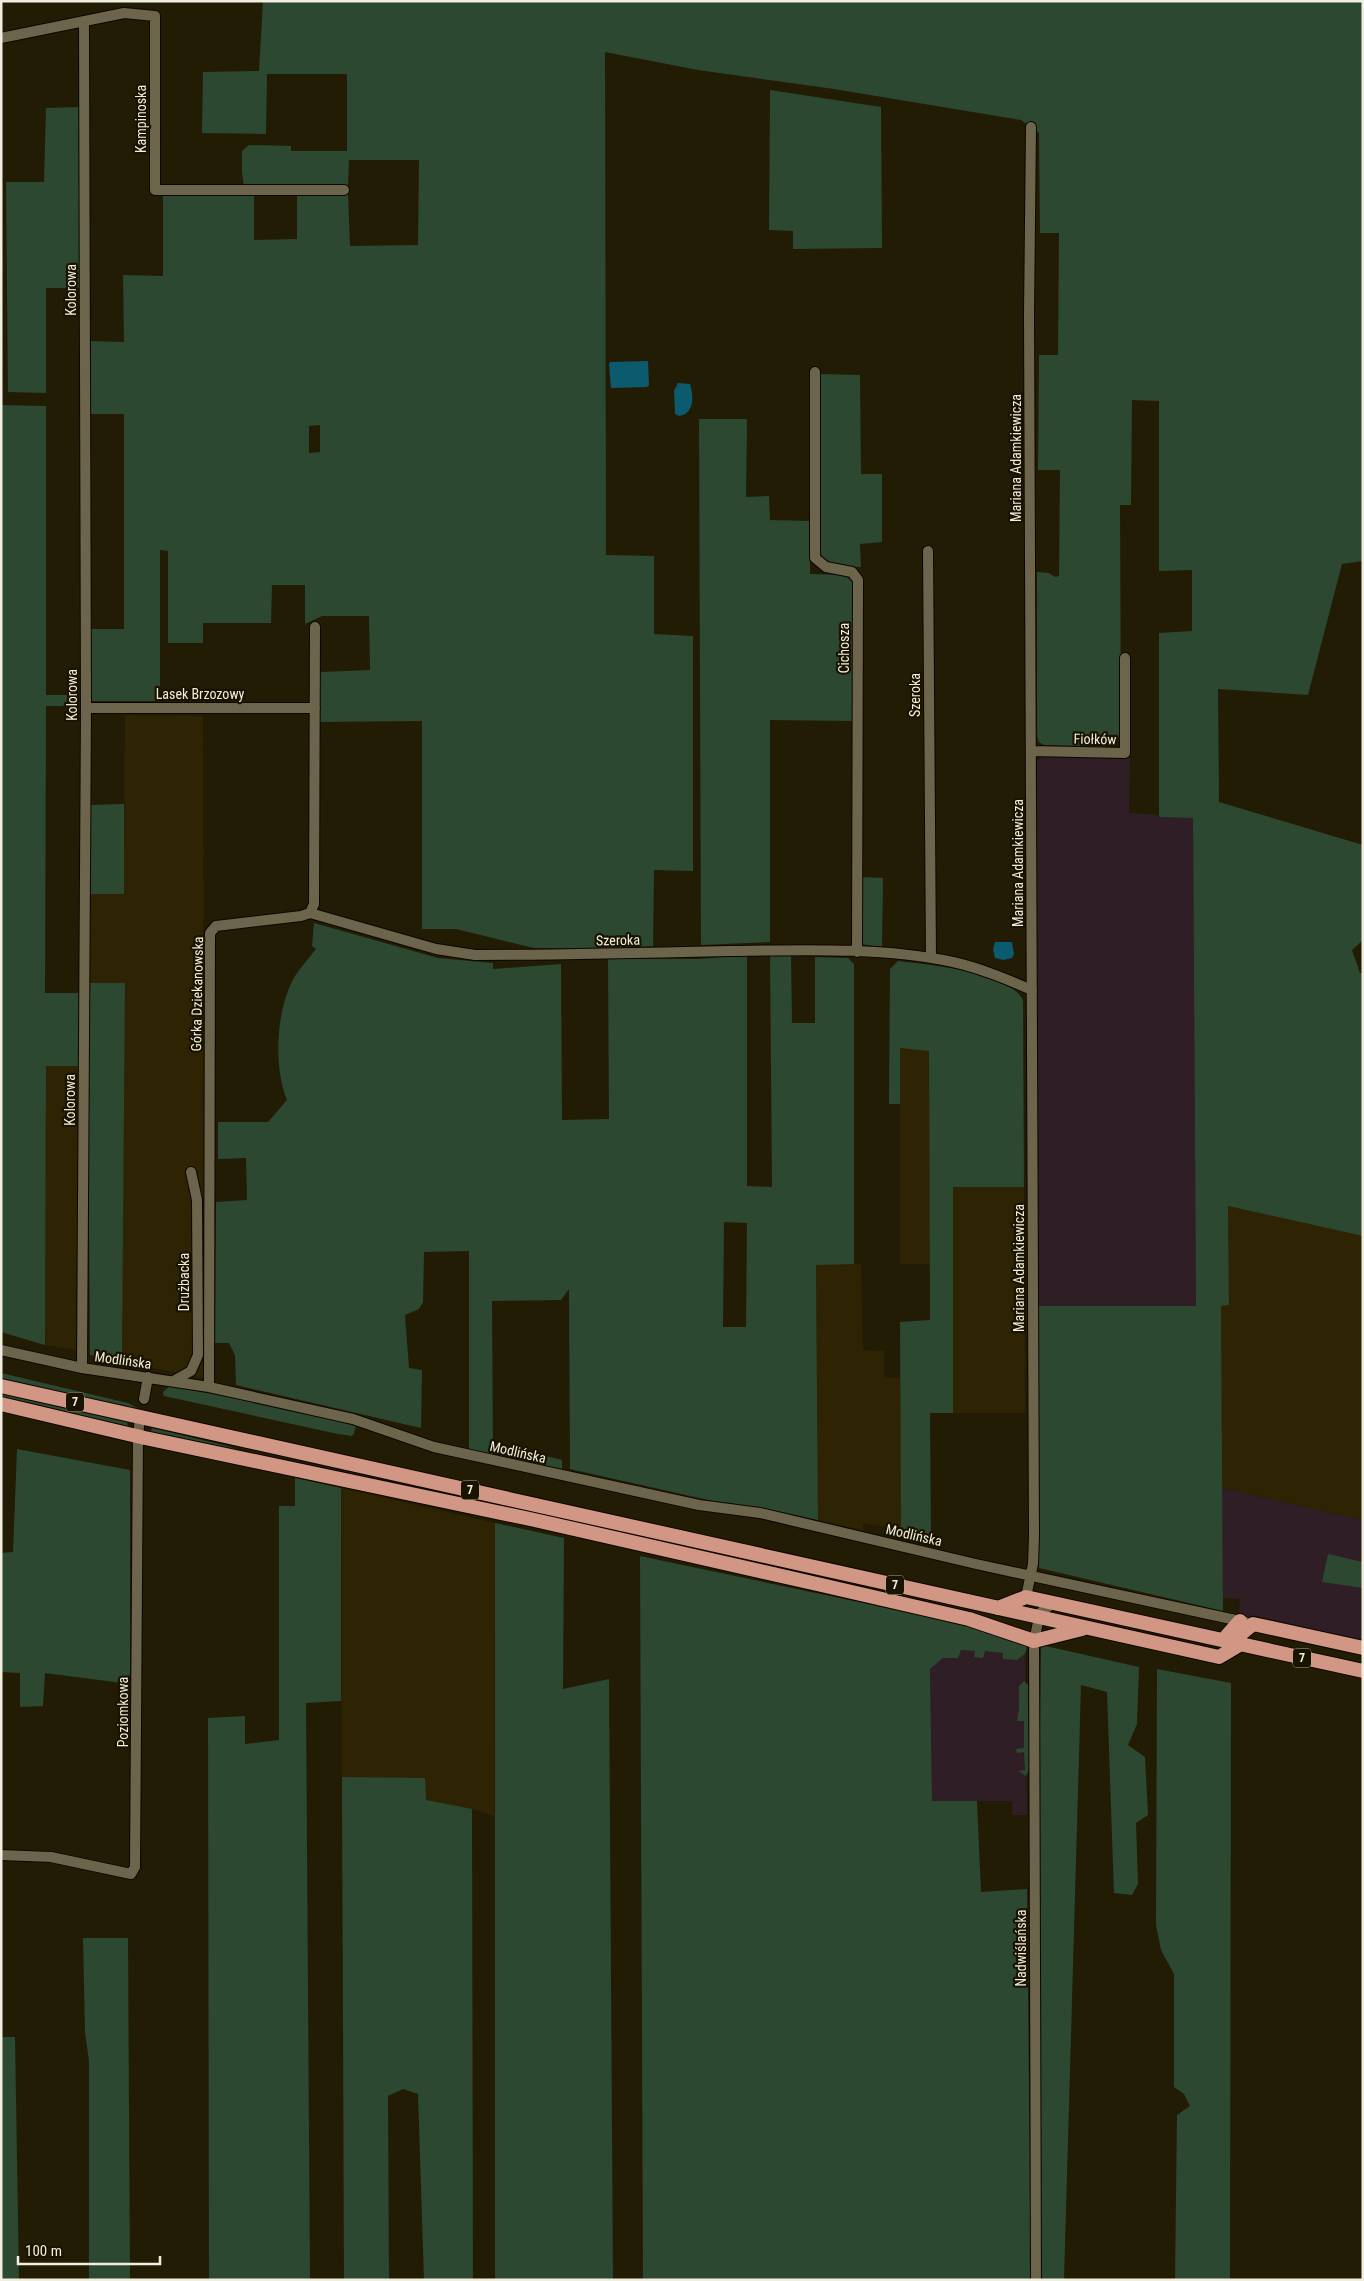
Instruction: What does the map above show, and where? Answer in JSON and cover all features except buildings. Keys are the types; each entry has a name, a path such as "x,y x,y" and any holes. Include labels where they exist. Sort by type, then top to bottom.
{"highway":[{"name":"7","path":"1,1386 1219,1657 1232,1642"},
{"path":"1,1404 138,1436 530,1519 817,1584 969,1619 1034,1641 1087,1628"},
{"name":"7","path":"1026,1597 1363,1671"},
{"path":"998,1608 1026,1597"},
{"path":"1232,1642 1247,1623 1363,1648"}],"street":[{"name":"Kampinoska","path":"1,38 84,23 124,13 155,16 155,190 344,190"},
{"name":"Kolorowa","path":"82,1368 86,708 84,23"},
{"name":"Mariana Adamkiewicza","path":"1026,1597 1031,1574 1034,1536 1029,315 1031,127"},
{"name":"Cichosza","path":"815,372 815,558 826,567 852,572 858,580 857,952"},
{"name":"Szeroka","path":"928,551 931,958"},
{"path":"310,913 314,904 315,892 316,627"},
{"name":"Fiołków","path":"1031,751 1125,753 1125,658"},
{"name":"Lasek Brzozowy","path":"86,708 315,708"},
{"name":"Szeroka","path":"310,913 436,949 475,955 771,950 857,952 931,958 975,968 1032,990"},
{"name":"Górka Dziekanowska","path":"209,1387 210,933 216,926 310,913"},
{"name":"Drużbacka","path":"175,1380 190,1371 198,1355 197,1200 191,1172"},
{"name":"Modlińska","path":"1,1350 82,1368 175,1380 209,1387 353,1419 434,1447 700,1505 760,1513 976,1564 1031,1574 1247,1623"},
{"path":"144,1399 148,1377"},
{"name":"Poziomkowa","path":"1,1856 50,1857 130,1874 135,1867 138,1436 140,1417"},
{"path":"1039,1618 1044,1609 1053,1603"},
{"name":"Nadwiślańska","path":"1036,2280 1034,1641 1039,1618"}],"shaded area":[{"path":"125,715 203,716 204,1378 122,1362 125,984 90,984 89,894 124,894"},
{"path":"1044,756 1130,757 1129,813 1159,815 1160,817 1193,817 1196,1306 1039,1306 1036,762"},
{"path":"900,1048 929,1051 930,1264 900,1264"},
{"path":"46,1066 79,1066 76,1350 45,1345"},
{"path":"953,1187 1024,1187 1025,1413 953,1413"},
{"path":"1228,1206 1363,1236 1363,1520 1222,1488 1221,1306 1229,1305"},
{"path":"816,1264 861,1264 863,1350 884,1351 884,1378 900,1378 901,1530 863,1523 863,1530 818,1520"},
{"path":"341,1488 495,1523 494,1816 472,1809 342,1870"},
{"path":"1222,1488 1363,1520 1363,1640 1252,1615 1249,1620 1239,1615 1240,1599 1223,1598"},
{"path":"961,1650 975,1651 983,1658 984,1651 1004,1653 1004,1659 1017,1660 1025,1654 1027,1815 1013,1815 1012,1801 932,1801 930,1669 943,1658"}],"green space":[{"path":"263,1 1363,1 1363,561 1342,564 1308,695 1218,689 1219,802 1363,845 1363,940 1352,950 1360,973 1363,973 1363,1236 1228,1206 1229,1305 1221,1306 1223,1611 1039,1568 1039,1306 1196,1306 1193,818 1160,817 1159,815 1159,633 1192,631 1192,570 1159,571 1159,401 1132,400 1131,505 1120,505 1121,736 1105,747 1044,745 1039,742 1037,736 1037,572 1049,573 1055,577 1059,576 1060,470 1038,470 1039,355 1058,355 1059,233 1040,233 1039,133 1021,120 834,89 698,70 605,52 606,555 654,556 654,634 693,636 693,871 654,870 653,946 609,949 534,948 456,929 422,929 422,721 320,722 320,672 370,670 369,616 322,616 305,624 305,585 272,585 271,623 203,623 203,643 168,643 168,551 160,550 160,701 88,701 90,629 124,629 124,414 90,414 89,341 124,342 123,275 163,276 163,193 254,193 254,240 297,239 297,193 348,194 350,246 418,245 419,160 349,160 348,186 244,186 242,151 249,145 291,146 291,151 347,151 347,74 267,74 266,134 202,133 203,72 259,71","holes":["320,425 320,452 309,453 309,426"]},
{"path":"770,90 881,107 882,248 793,249 793,231 769,230"},
{"path":"79,107 80,288 46,288 46,393 8,392 6,182 44,182 46,108"},
{"path":"820,374 860,375 861,474 882,474 882,542 860,544 861,567 827,566 819,559"},
{"path":"1,405 46,406 46,695 67,695 67,706 46,706 45,993 79,993 79,1066 46,1066 45,1345 1,1332"},
{"path":"699,419 747,419 746,497 769,496 770,520 810,521 810,574 845,575 852,582 852,721 770,720 770,942 701,945"},
{"path":"124,804 124,894 89,894 89,805"},
{"path":"860,877 883,878 882,947 860,944"},
{"path":"314,923 438,958 493,963 493,969 561,964 562,1120 609,1119 608,958 698,959 747,955 747,1186 772,1187 770,955 791,956 792,1023 815,1023 815,957 848,958 854,964 854,1264 816,1265 818,1520 759,1507 726,1504 570,1469 569,1289 561,1300 492,1301 493,1455 469,1451 469,1251 424,1252 423,1302 419,1309 405,1315 409,1368 422,1370 421,1428 236,1385 235,1355 229,1343 215,1343 216,1202 247,1200 246,1158 218,1159 218,1122 268,1122 287,1100 278,1054 280,1020 295,976 316,949 312,946","holes":["724,1222 747,1223 746,1327 723,1327"]},
{"path":"898,961 947,967 985,976 1002,982 1015,990 1023,1000 1024,1187 953,1187 953,1413 930,1413 931,1546 901,1538 900,1322 930,1320 929,1051 900,1048 900,1104 889,1104 890,969"},
{"path":"87,983 125,983 122,1362 90,1355"},
{"path":"1,1373 128,1403 139,1409 1,1380"},
{"path":"173,1383 196,1391 356,1426 353,1436 353,1434 352,1436 338,1434 164,1396 163,1392"},
{"path":"1,1394 127,1422 128,1426 123,1427 1,1399"},
{"path":"152,1428 227,1446 236,1449 235,1454 148,1435 148,1430 151,1431"},
{"path":"17,1449 130,1470 130,1684 45,1673 43,1706 20,1707 20,1673 1,1672 1,1553 13,1552"},
{"path":"517,1449 562,1460 562,1469 517,1460"},
{"path":"295,1478 341,1488 341,1701 306,1703 310,2280 209,2280 208,1718 245,1716 245,1744 279,1740 279,1506 295,1506"},
{"path":"495,1523 564,1538 563,1689 609,1679 613,2280 495,2280"},
{"path":"1328,1554 1363,1562 1363,1588 1322,1582"},
{"path":"640,1556 955,1621 1004,1635 1027,1647 1025,1654 1017,1660 1003,1659 1003,1653 985,1651 983,1658 974,1657 975,1651 961,1650 958,1658 943,1658 930,1669 932,1801 977,1801 981,1892 1027,1889 1031,2280 643,2280"},
{"path":"1041,1645 1139,1667 1137,1724 1128,1745 1145,1757 1148,1815 1136,1823 1138,1884 1132,1895 1114,1893 1107,1692 1081,1685 1064,2280 1033,2280"},
{"path":"1157,1669 1231,1683 1230,2280 1175,2280 1177,2115 1190,2106 1184,2094 1174,2087 1174,1974 1161,1950 1156,1925"},
{"path":"1024,1681 1028,1685 1030,1768 1026,1776 1018,1771 1025,1770 1024,1752 1017,1753 1016,1749 1024,1748 1024,1721 1017,1721 1019,1686"},
{"path":"342,1777 425,1778 426,1800 472,1809 473,2280 424,2280 418,2094 403,2089 388,2096 389,2280 344,2280"},
{"path":"83,1938 128,1938 130,2280 89,2280 89,2061 85,2032"},
{"path":"1,2037 15,2037 19,2280 1,2280"}],"water":[{"path":"648,361 649,385 647,387 611,388 610,362"},
{"path":"678,383 690,384 692,394 692,404 688,412 679,416 675,414 674,391"},
{"path":"995,942 1012,942 1014,954 1012,958 1003,960 995,958 993,949"}]}
